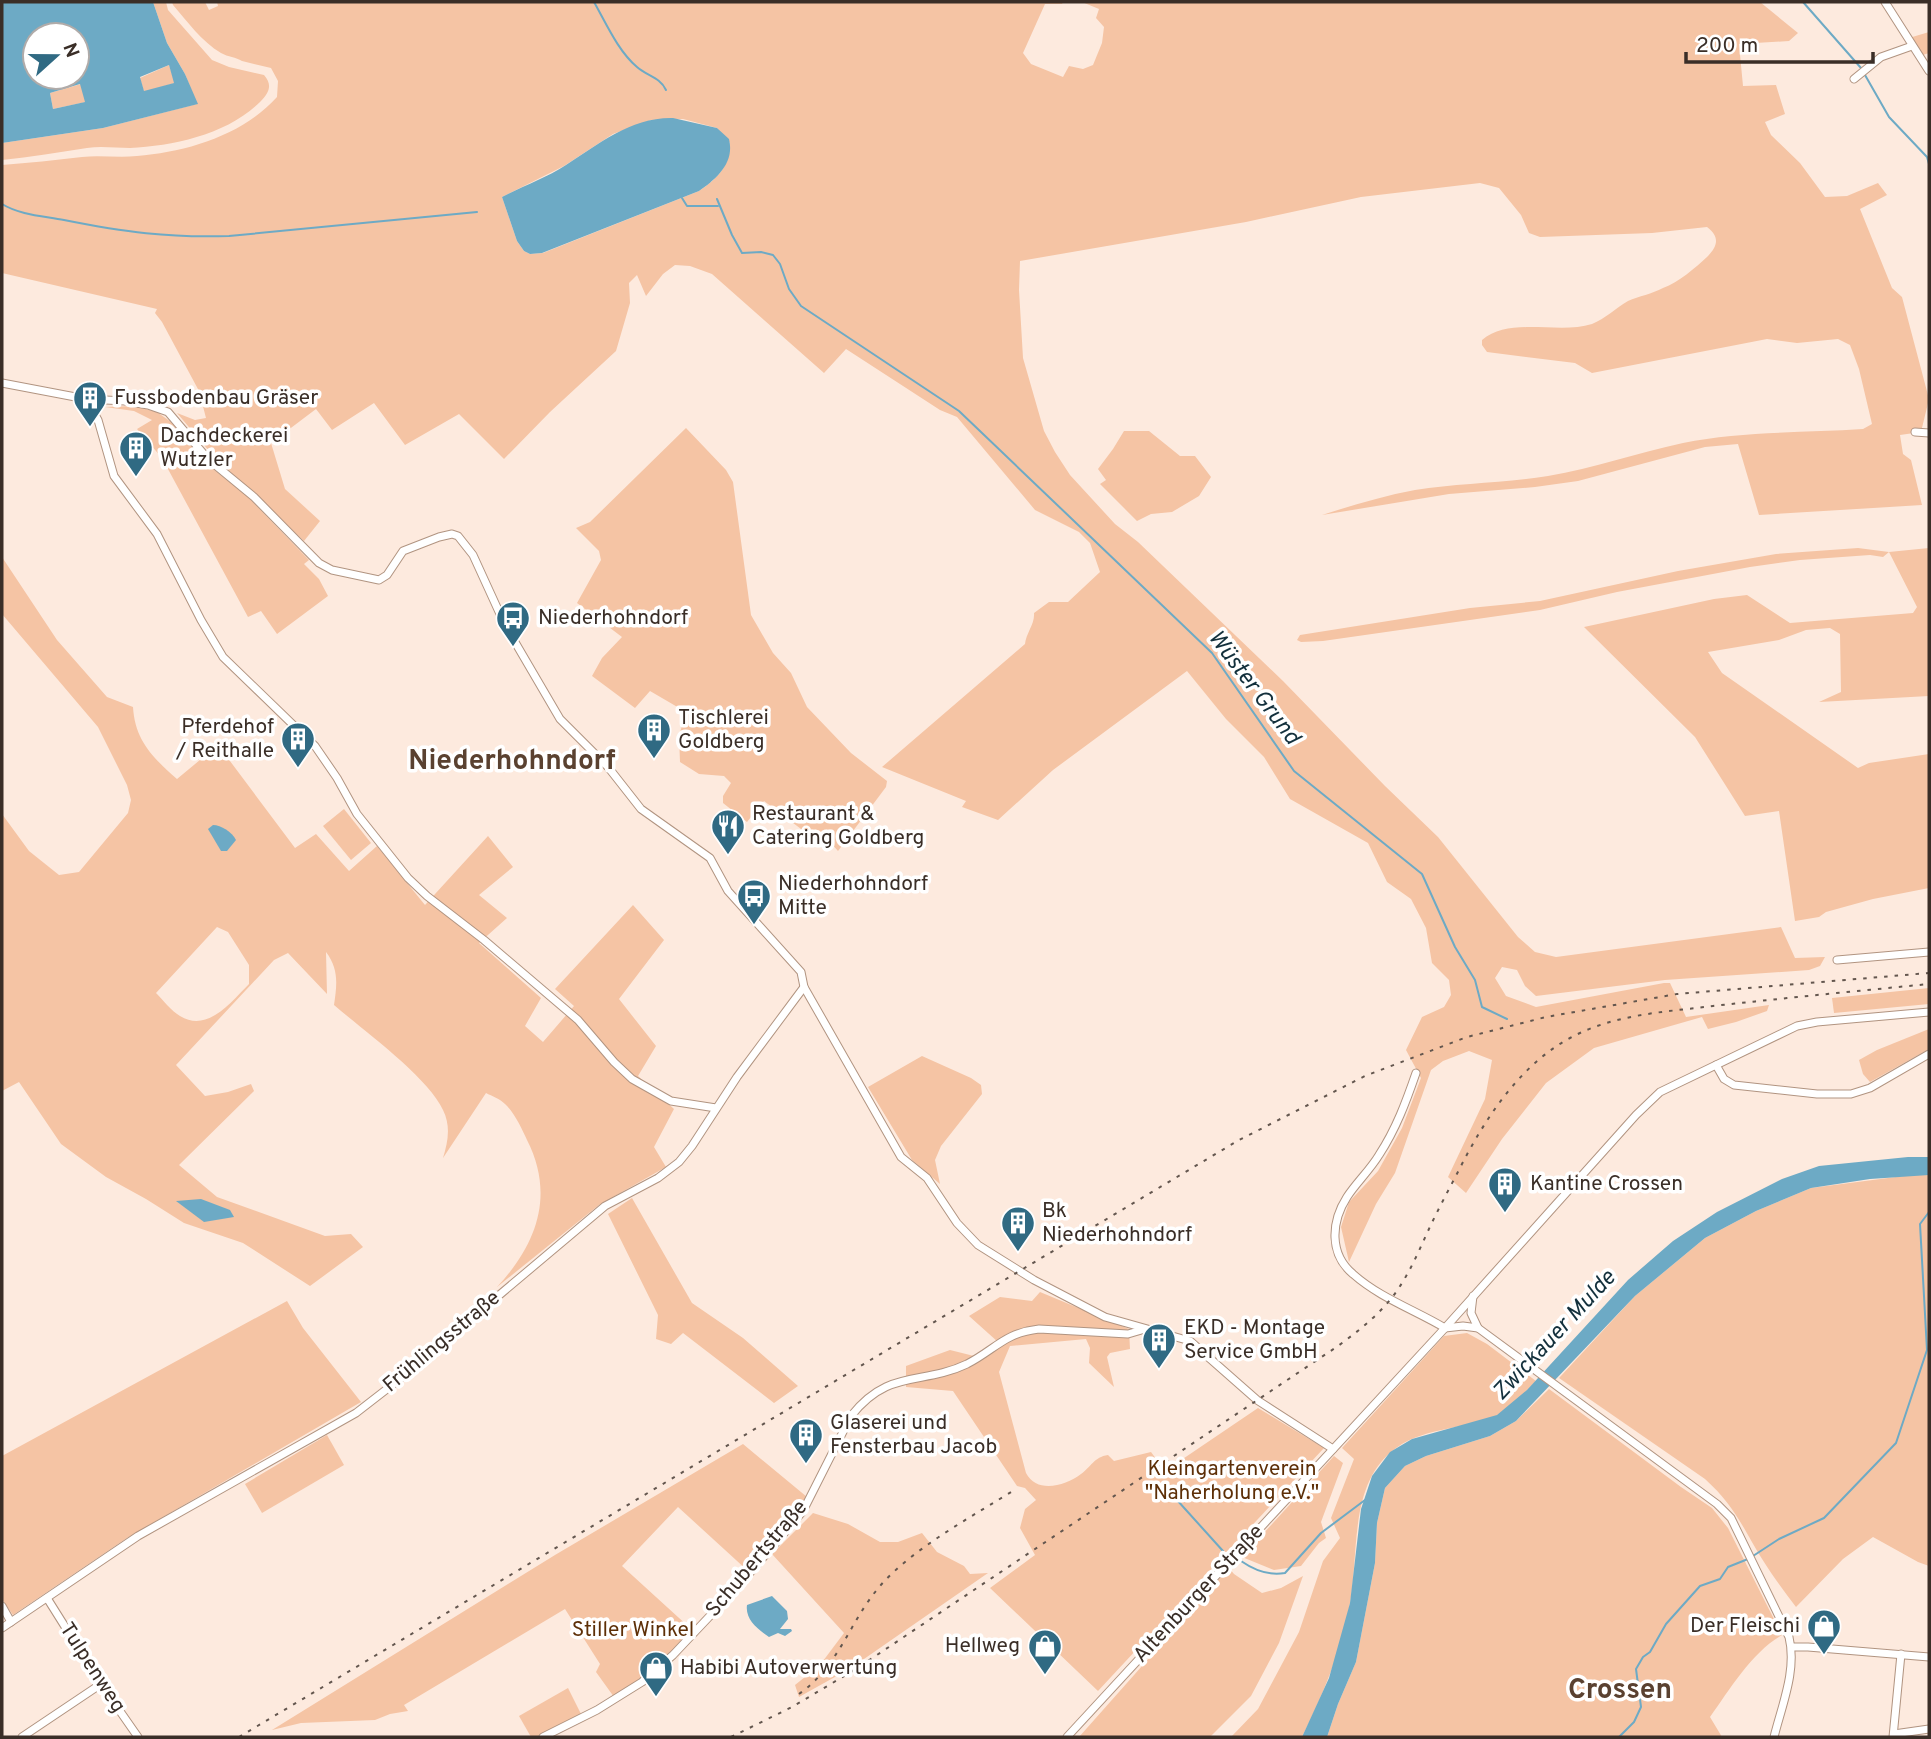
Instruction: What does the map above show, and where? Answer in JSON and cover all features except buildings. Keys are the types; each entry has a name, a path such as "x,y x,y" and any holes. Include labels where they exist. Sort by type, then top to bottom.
{"street":[{"path":"1885,2 1929,71"},
{"path":"1854,79 1879,58 1912,46"},
{"path":"2,383 86,399 148,405 168,412 208,459 254,498 319,563 332,570 379,580 387,575 403,551 439,537 452,534 458,536 473,555 505,625 560,719 608,767 642,809 710,858 728,891 801,972 804,987 901,1157 927,1178 966,1233 978,1245 1034,1280 1105,1317 1190,1342 1257,1400 1333,1449"},
{"path":"86,399 98,419 114,476 157,534 201,620 223,656 315,746 357,814 408,878 578,1020 632,1079 671,1101 716,1108"},
{"path":"1915,432 1929,433"},
{"path":"1837,960 1929,952"},
{"name":"Frühlingsstraße","path":"2,1628 138,1536 356,1413 606,1206 658,1178 692,1146 716,1108 804,987"},
{"name":"Altenburger Straße","path":"1068,1737 1661,1092 1797,1027 1817,1022 1929,1012"},
{"path":"1716,1065 1724,1079 1734,1085 1837,1095 1870,1088 1929,1054"},
{"path":"1416,1073 1398,1123 1378,1158 1345,1199 1333,1234 1337,1252 1351,1273 1390,1300 1445,1328 1478,1328"},
{"path":"1473,1295 1471,1313 1478,1328 1717,1504 1731,1518 1789,1637 1791,1647 1790,1671 1774,1737"},
{"name":"Schubertstraße","path":"543,1737 597,1710 642,1682 682,1645 742,1582 803,1511 851,1416 876,1392 900,1381 965,1365 998,1342 1024,1331 1039,1329 1128,1334 1146,1329"},
{"name":"Tulpenweg","path":"47,1598 138,1737"},
{"path":"2,1606 11,1622"},
{"path":"1791,1647 1929,1657"},
{"path":"1901,1654 1893,1736 1929,1729"},
{"path":"22,1737 101,1684"}],"green space":[{"path":"153,2 166,2 168,10 212,60 264,75 269,86 263,99 232,122 182,141 130,148 92,147 2,160 2,143 103,128 197,104 185,74 167,43"},
{"path":"172,2 205,2 209,10 218,6 217,2 1063,2 1045,4 1023,53 1031,64 1063,77 1069,66 1083,69 1093,65 1102,43 1104,27 1096,18 1099,9 1082,2 1760,2 1798,33 1789,41 1739,44 1743,86 1776,85 1785,114 1765,122 1771,135 1800,163 1825,197 1847,196 1878,183 1887,195 1860,209 1892,288 1902,297 1929,399 1921,432 1900,435 1903,454 1911,460 1922,505 1759,515 1738,444 1705,447 1578,481 1449,494 1322,515 1415,490 1548,476 1705,439 1750,434 1863,429 1872,424 1859,369 1850,345 1838,339 1797,343 1767,339 1592,373 1575,363 1487,352 1482,340 1506,329 1579,327 1597,322 1628,301 1659,290 1681,278 1707,257 1716,238 1707,227 1652,233 1540,237 1529,233 1521,215 1499,188 1480,183 1361,197 1246,222 1020,261 1023,358 1044,431 1070,475 1115,524 1138,542 1283,681 1438,837 1518,937 1535,952 1556,957 1781,927 1795,958 1825,957 1820,966 1809,970 1665,980 1536,996 1525,986 1517,970 1502,967 1495,978 1506,996 1536,1007 1664,983 1670,983 1686,1017 1769,1005 1767,1011 1708,1029 1702,1017 1594,1048 1546,1083 1502,1139 1466,1193 1448,1177 1485,1099 1492,1060 1469,1051 1443,1061 1431,1070 1395,1173 1376,1204 1349,1262 1341,1227 1349,1202 1378,1171 1402,1128 1421,1078 1406,1050 1422,1017 1444,1007 1451,995 1449,980 1432,963 1426,928 1411,899 1387,882 1368,843 1290,799 1264,757 1226,719 1187,671 1053,770 998,820 962,807 966,801 882,767 1025,644 1034,613 1049,602 1068,602 1100,572 1090,543 1079,532 1035,510 957,417 940,410 846,349 824,373 712,274 690,266 675,265 663,274 646,296 637,275 629,283 630,303 616,351 504,459 459,414 405,445 374,403 332,430 316,409 271,443 285,489 320,521 304,541 215,458 177,413 195,420 206,418 199,391 155,313 157,309 2,273 2,165 89,156 137,156 194,146 248,122 277,97 278,81 271,68 221,53 201,37","holes":["683,119 717,128 730,143 728,159 717,177 699,191 543,253 530,254 524,251 517,241 502,197 564,166 613,134 651,120"]},
{"path":"1929,32 1929,53 1920,56 1909,38"},
{"path":"169,65 175,83 144,92 140,78"},
{"path":"83,91 86,102 53,109 50,93"},
{"path":"134,406 157,412 171,422 207,464 247,496 309,560 304,564 319,579 328,596 277,634 261,611 248,617 162,458 137,429 152,420 134,411 105,407"},
{"path":"686,428 726,470 733,482 751,615 773,653 791,673 807,707 851,753 887,781 886,787 838,851 829,841 809,835 764,801 747,822 723,803 723,796 731,783 724,776 699,774 680,762 679,736 686,712 650,691 635,708 592,676 602,658 622,637 577,603 601,560 599,551 576,528 590,522"},
{"path":"1124,431 1149,431 1180,456 1195,456 1211,477 1199,496 1172,512 1151,514 1137,521 1100,484 1106,480 1098,469"},
{"path":"1858,548 1889,552 1883,557 1870,555 1800,560 1750,567 1617,592 1540,610 1323,641 1297,640 1300,635 1470,608 1540,601 1678,571 1776,554"},
{"path":"1929,548 1929,696 1819,702 1841,692 1840,634 1830,628 1806,630 1779,640 1708,652 1722,673 1858,768 1869,763 1929,754 1929,888 1873,899 1826,912 1819,917 1795,921 1779,811 1745,816 1695,737 1584,627 1714,599 1747,595 1790,623 1913,613 1917,607 1889,552"},
{"path":"2,557 57,640 107,697 133,707 141,738 160,763 177,779 218,745 295,848 316,834 349,871 377,846 425,905 488,836 513,867 479,895 507,918 479,943 541,998 525,1026 543,1042 574,1006 555,989 633,905 664,940 619,999 656,1046 638,1076 674,1109 654,1147 666,1167 599,1205 497,1287 523,1254 538,1218 540,1180 535,1160 520,1126 505,1104 486,1093 443,1158 448,1134 443,1110 435,1097 409,1069 334,1005 335,971 326,952 327,994 288,953 274,960 176,1065 205,1096 251,1084 254,1091 179,1165 217,1197 325,1236 351,1234 363,1247 310,1286 243,1243 184,1223 106,1177 61,1144 19,1082 2,1091 2,814 29,851 59,875 79,872 128,813 131,800 127,785 98,727 2,614","holes":["217,927 228,932 249,965 249,984 227,1007 209,1018 200,1021 180,1016 156,993"]},
{"path":"344,809 371,843 351,860 323,826"},
{"path":"1929,988 1929,1004 1834,1013 1832,998"},
{"path":"1929,1029 1929,1049 1870,1082 1863,1074 1859,1060"},
{"path":"922,1056 981,1085 982,1094 941,1146 935,1160 940,1184 912,1160 868,1087"},
{"path":"1929,1175 1929,1566 1873,1537 1843,1559 1796,1607 1716,1489 1559,1378 1635,1296 1705,1238 1756,1211 1811,1188"},
{"path":"632,1198 692,1303 743,1338 798,1386 774,1403 683,1333 671,1344 656,1339 658,1315 608,1214"},
{"name":"Kleingartenverein \"Naherholung e.V.\"","path":"1040,1292 1129,1329 1130,1349 1110,1353 1107,1357 1114,1387 1089,1363 1090,1348 1086,1339 1010,1346 999,1372 1026,1473 1037,1484 1052,1486 1067,1482 1099,1458 1108,1455 1114,1461 1151,1452 1165,1471 1258,1408 1324,1448 1098,1691 990,1588 1035,1555 1020,1528 1025,1509 1036,1500 1025,1488 1017,1486 953,1391 906,1387 906,1366 950,1350 978,1357 998,1342 969,1316 1000,1297 1032,1301"},
{"path":"287,1301 303,1328 361,1402 127,1538 13,1615 2,1599 2,1456"},
{"path":"1467,1333 1487,1344 1536,1381 1496,1416 1415,1438 1391,1452 1378,1467 1368,1484 1362,1503 1350,1603 1337,1655 1302,1737 1231,1737 1258,1709 1299,1632 1323,1561 1340,1538 1331,1518 1354,1459 1342,1448 1444,1336"},
{"path":"1549,1389 1712,1508 1728,1528 1782,1635 1751,1661 1710,1717 1722,1737 1327,1737 1356,1662 1375,1563 1377,1523 1385,1488 1405,1466 1426,1456 1490,1436 1516,1421"},
{"path":"327,1435 344,1465 262,1513 245,1484"},
{"path":"743,1444 807,1497 748,1571 678,1507 622,1566 690,1628 691,1634 640,1679 614,1697 596,1672 600,1664 565,1609 404,1705 408,1711 375,1720 301,1723 272,1730 555,1555"},
{"path":"1334,1456 1343,1463 1321,1522 1326,1538 1301,1566 1274,1570 1242,1557"},
{"path":"813,1513 848,1524 880,1542 898,1542 922,1533 937,1552 964,1566 970,1574 988,1573 851,1668 799,1697 795,1685 820,1665 844,1633 772,1554"},
{"path":"1229,1568 1262,1593 1281,1588 1303,1576 1279,1643 1251,1696 1210,1737 1079,1737"},
{"name":"Stiller Winkel","path":"568,1688 582,1716 540,1737 531,1737 519,1716"}],"water":[{"path":"2,2 153,2 167,43 198,104 103,128 2,143","holes":["169,65 174,83 144,91 140,77"]},
{"path":"673,118 717,128 729,139 727,163 712,181 699,191 542,253 530,254 524,251 517,241 502,197 558,170 616,133 643,122"},
{"path":"213,825 226,830 236,840 227,851 221,851 208,829"},
{"path":"1929,1157 1929,1175 1870,1179 1811,1188 1756,1211 1705,1238 1635,1296 1516,1421 1490,1436 1426,1456 1405,1466 1385,1488 1377,1523 1375,1563 1356,1662 1327,1737 1302,1737 1329,1678 1350,1603 1361,1509 1372,1476 1390,1452 1412,1439 1497,1415 1527,1390 1628,1280 1673,1241 1717,1212 1782,1179 1819,1166"},
{"path":"201,1199 230,1210 234,1217 204,1222 176,1201"},
{"path":"772,1596 787,1611 788,1619 780,1629 792,1631 785,1636 778,1633 769,1637 756,1627 748,1615 747,1605"}],"waterway":[{"path":"594,2 624,53 666,90"},
{"path":"1803,2 1861,68"},
{"path":"1865,75 1889,117 1927,157 1929,164"},
{"path":"682,198 687,206 718,206"},
{"name":"Wüster Grund","path":"717,199 742,253 761,252 773,255 780,264 789,289 801,306 959,411 1212,653 1294,771 1422,874 1455,947 1475,980 1482,1007 1507,1019"},
{"path":"2,204 24,213 107,228 186,236 229,236 477,212"},
{"path":"1753,1556 1779,1539 1824,1518 1896,1443 1927,1350 1920,1224 1929,1212"},
{"path":"1177,1500 1223,1551"},
{"path":"1241,1561 1262,1572 1285,1573 1321,1533 1365,1500"},
{"path":"1619,1737 1634,1722 1641,1707 1636,1669 1643,1657 1650,1652 1666,1624 1700,1586 1720,1579 1728,1567 1748,1559"}],"railway":[{"path":"239,1737 1239,1140 1365,1076 1467,1037 1546,1017 1677,994 1929,973"},
{"path":"731,1737 792,1707 856,1669 1338,1346 1366,1324 1402,1284 1464,1160 1508,1091 1537,1061 1570,1038 1604,1024 1640,1015 1929,984"},
{"path":"799,1694 825,1670 869,1600 894,1572 944,1533 1016,1489"}],"place":[{"name":"Fussbodenbau Gräser","path":"90,428"},
{"name":"Dachdeckerei Wutzler","path":"136,478"},
{"name":"Niederhohndorf","path":"513,648"},
{"name":"Tischlerei Goldberg","path":"654,760"},
{"name":"Pferdehof / Reithalle","path":"298,769"},
{"name":"Restaurant & Catering Goldberg","path":"728,856"},
{"name":"Niederhohndorf Mitte","path":"754,926"},
{"name":"Kantine Crossen","path":"1505,1214"},
{"name":"Bk Niederhohndorf","path":"1018,1253"},
{"name":"EKD - Montage Service GmbH","path":"1159,1370"},
{"name":"Glaserei und Fensterbau Jacob","path":"806,1465"},
{"name":"Der Fleischi","path":"1824,1656"},
{"name":"Hellweg","path":"1045,1676"},
{"name":"Habibi Autoverwertung","path":"656,1698"}],"district":[{"name":"Niederhohndorf","path":"512,762"},
{"name":"Crossen","path":"1620,1691"}],"water label":[{"name":"Zwickauer Mulde","path":"1555,1336"}]}
